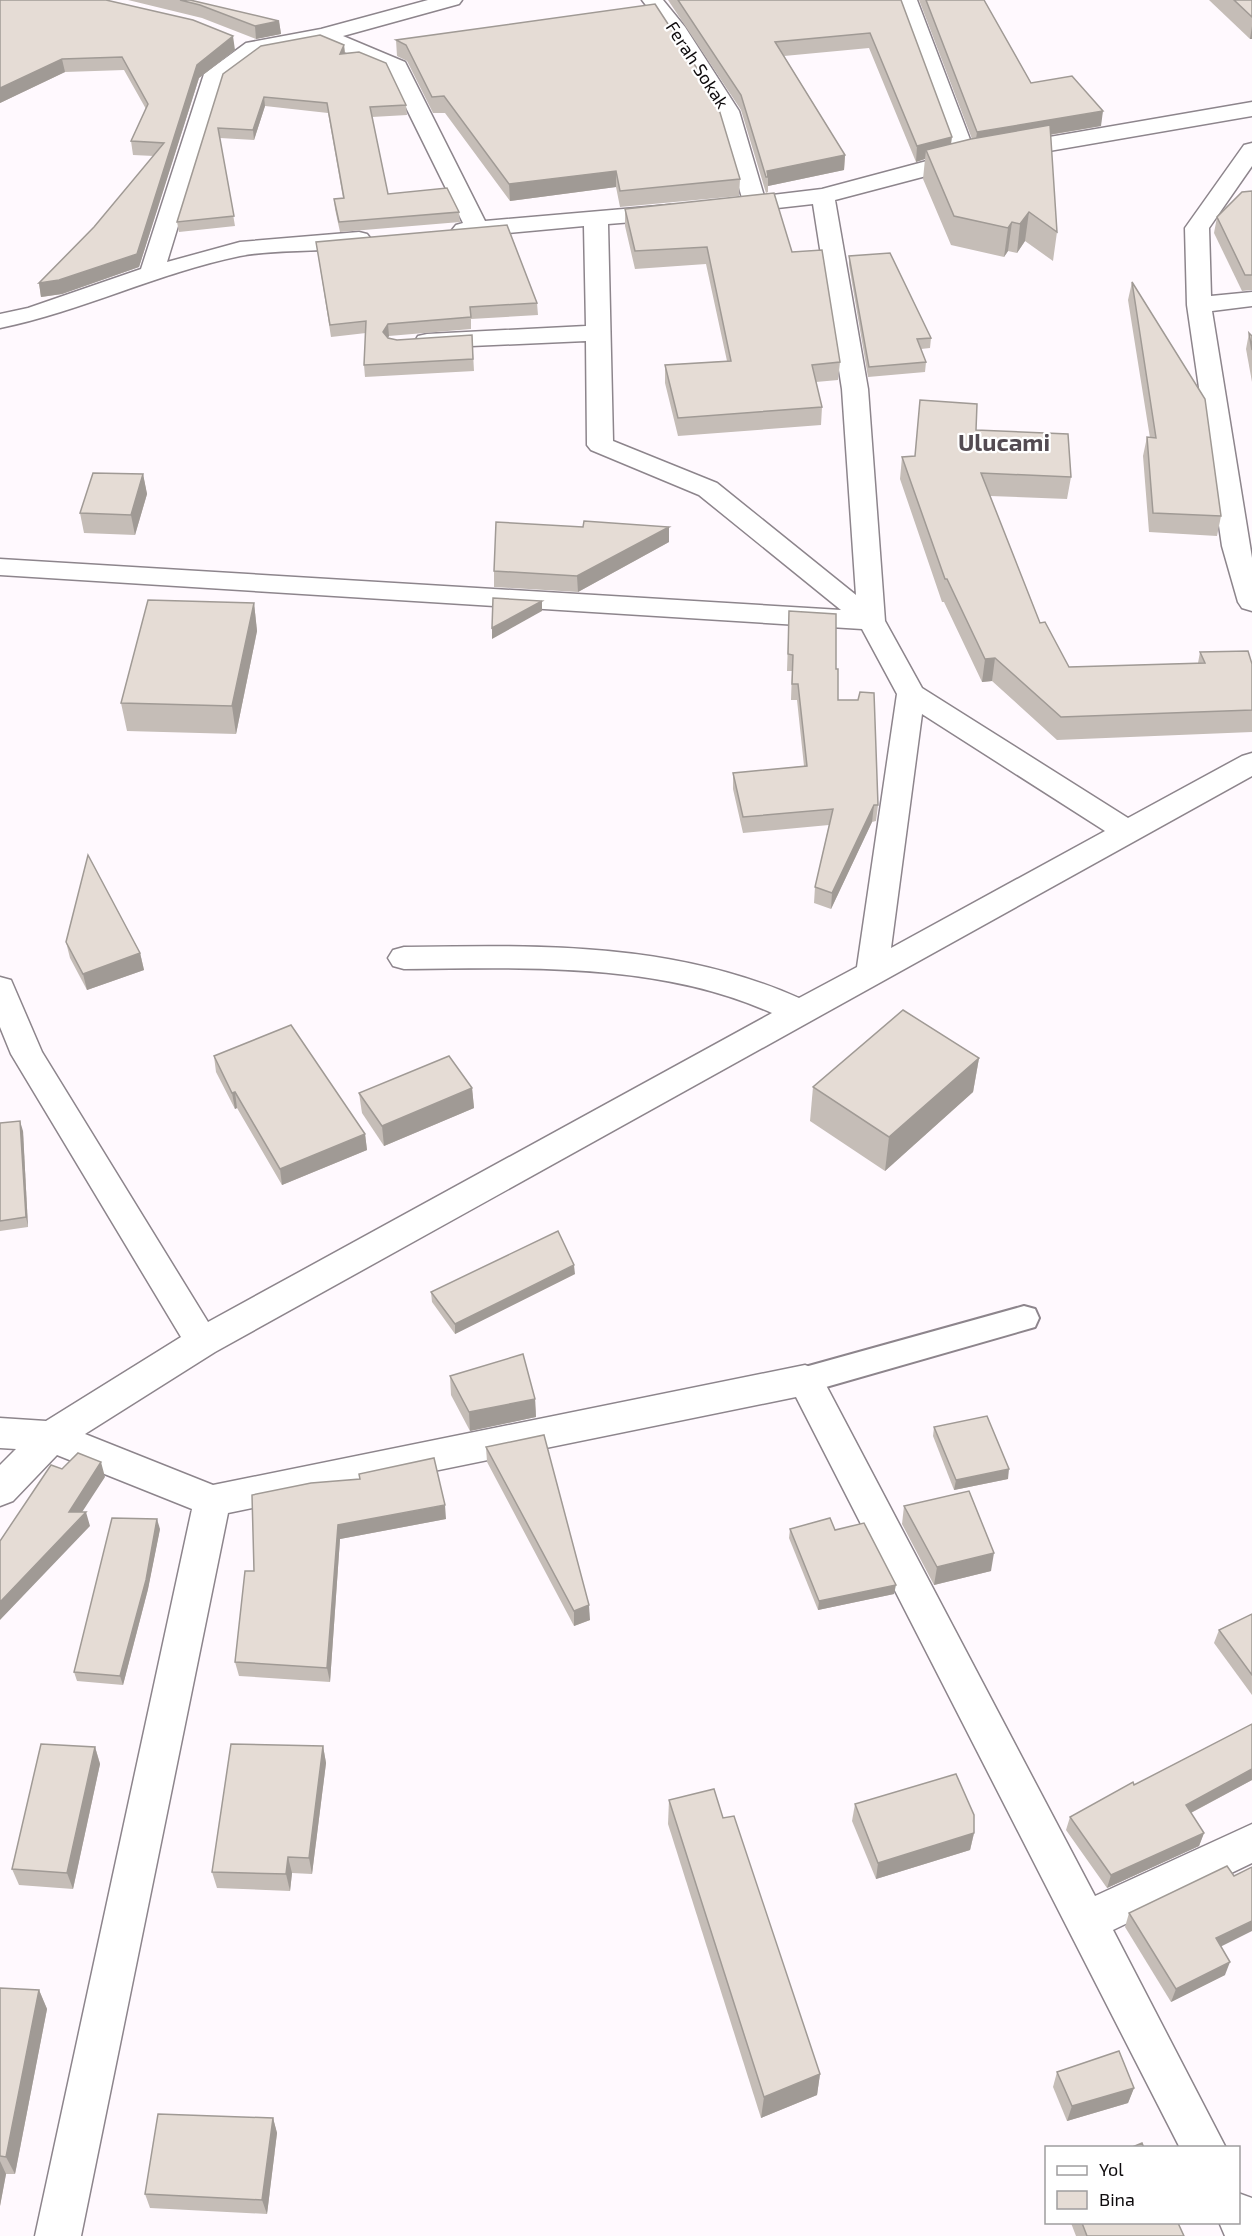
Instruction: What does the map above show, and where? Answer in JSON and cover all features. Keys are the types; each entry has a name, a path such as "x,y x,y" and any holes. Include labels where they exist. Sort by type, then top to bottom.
{"street":[{"path":"152,273 212,79 254,48 323,35 452,0"},
{"name":"Ferah Sokak","path":"652,0 674,27 728,111 755,204"},
{"path":"907,0 916,17 966,158"},
{"path":"323,35 397,68 477,229"},
{"path":"233,39 254,48"},
{"path":"442,232 823,196 966,158 1252,109"},
{"path":"1252,150 1197,228 1199,304 1235,546 1252,602"},
{"path":"823,196 855,389 871,621"},
{"path":"596,219 600,445 708,489 871,621 911,694 1127,831"},
{"path":"0,321 34,314 152,273 240,249 382,237"},
{"path":"1199,304 1252,299"},
{"path":"409,343 498,336 598,333"},
{"path":"0,567 871,621"},
{"path":"872,972 911,694"},
{"path":"0,1490 51,1437 202,1342 1252,763"},
{"path":"404,958 519,957 624,962 707,977 754,992 800,1012"},
{"path":"0,988 27,1054 202,1342"},
{"path":"0,1433 51,1437 213,1501 805,1380 1202,2146"},
{"path":"58,2236 213,1501"},
{"path":"1087,1922 1252,1844"},
{"path":"1240,2217 1249,2236"}],"lane":[{"path":"805,1380 1024,1318"}],"building":[{"path":"0,0 106,0 193,20 233,36 197,65 137,254 59,280 39,283 94,227 164,143 131,141 148,104 122,57 62,59 0,88"},
{"path":"180,0 190,0 279,21 255,26 200,5"},
{"path":"678,0 901,0 952,137 917,146 870,33 775,42 845,155 767,171 768,177 766,177 741,95"},
{"path":"926,0 984,0 1031,83 1072,76 1103,111 977,132"},
{"path":"1234,0 1252,0 1252,17"},
{"path":"655,4 715,96 740,179 620,191 616,171 509,184 444,96 432,97 406,45 396,40"},
{"path":"320,35 344,45 340,54 359,52 386,63 406,105 370,107 388,194 447,188 459,212 339,222 334,199 344,198 327,103 264,97 253,130 218,128 234,216 177,222 223,74 261,46"},
{"path":"1050,125 1057,232 1029,212 1020,224 1012,222 1008,228 954,216 926,150 971,139"},
{"path":"1252,191 1252,275 1245,275 1217,217 1242,192"},
{"path":"774,193 792,252 822,250 840,362 812,365 822,407 678,418 665,365 731,361 707,247 635,251 625,209"},
{"path":"507,225 537,303 470,307 471,317 388,324 383,332 388,338 397,340 472,335 473,359 364,365 366,321 330,325 316,242"},
{"path":"890,253 931,338 917,339 926,362 869,367 849,256"},
{"path":"1132,282 1205,399 1221,516 1153,513 1147,437 1156,438"},
{"path":"920,400 977,404 976,430 1068,434 1071,477 981,473 1040,623 1045,622 1069,667 1205,663 1200,652 1248,651 1252,664 1252,710 1061,717 995,658 985,659 945,579 902,457 915,456"},
{"path":"93,473 143,474 131,515 80,513"},
{"path":"584,521 669,527 577,576 494,571 496,522 583,527"},
{"path":"493,598 542,601 492,628"},
{"path":"148,600 254,603 232,706 121,703"},
{"path":"789,611 836,614 838,700 858,700 860,692 874,693 878,805 874,805 832,893 815,887 833,809 743,817 733,773 807,766 798,684 792,684 793,655 788,654"},
{"path":"88,855 140,953 83,974 66,942"},
{"path":"903,1010 979,1058 889,1137 813,1087"},
{"path":"291,1025 365,1134 280,1169 235,1092 232,1093 214,1056"},
{"path":"449,1056 472,1088 382,1126 359,1093"},
{"path":"20,1121 26,1217 0,1221 0,1123"},
{"path":"558,1231 574,1265 455,1324 431,1292"},
{"path":"523,1354 535,1399 469,1412 450,1376"},
{"path":"987,1416 1009,1469 956,1480 934,1427"},
{"path":"544,1435 589,1605 574,1611 486,1447"},
{"path":"78,1453 101,1462 69,1512 86,1512 0,1602 0,1541 51,1465 62,1469"},
{"path":"434,1458 445,1505 338,1525 327,1668 235,1662 245,1571 254,1571 252,1495 311,1483 360,1479 359,1474"},
{"path":"969,1491 994,1553 937,1567 904,1506"},
{"path":"112,1518 157,1519 146,1580 120,1676 74,1672"},
{"path":"830,1518 835,1530 864,1523 896,1585 819,1601 790,1529"},
{"path":"1252,1614 1252,1675 1219,1630"},
{"path":"1252,1724 1252,1769 1186,1805 1204,1833 1111,1875 1070,1817 1133,1782 1134,1785"},
{"path":"41,1744 95,1747 67,1873 12,1869"},
{"path":"231,1744 323,1746 309,1858 288,1857 286,1874 212,1872"},
{"path":"956,1774 974,1815 974,1833 878,1863 855,1804"},
{"path":"714,1789 723,1818 734,1816 820,2074 764,2097 669,1800"},
{"path":"1227,1866 1234,1876 1252,1867 1252,1921 1216,1938 1230,1962 1176,1989 1129,1913"},
{"path":"0,1988 39,1990 6,2157 0,2156"},
{"path":"1119,2051 1134,2088 1072,2106 1057,2072"},
{"path":"158,2114 273,2118 262,2200 145,2194"},
{"path":"1082,2224 1178,2224 1184,2236 1087,2236"}],"district":[{"name":"Ulucami","path":"1004,443"}]}
